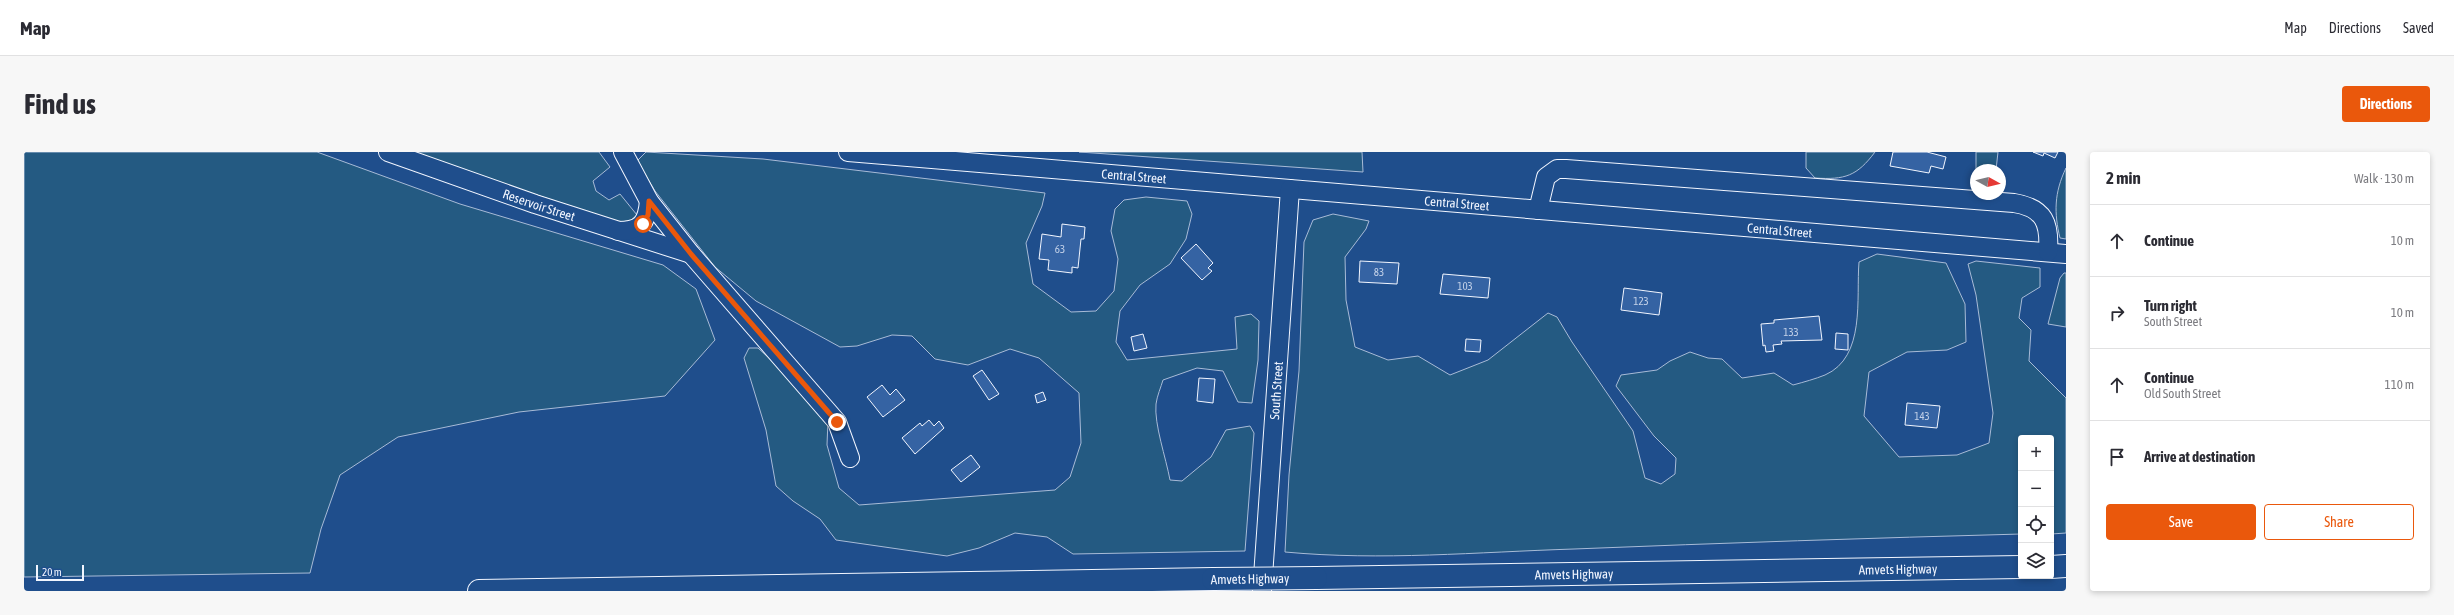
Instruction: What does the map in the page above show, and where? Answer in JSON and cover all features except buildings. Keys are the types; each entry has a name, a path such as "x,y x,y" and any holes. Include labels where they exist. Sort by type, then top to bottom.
{"highway":[{"path":"2054,567 2066,566"},
{"name":"Amvets Highway","path":"479,591 2018,567"}],"street":[{"name":"Reservoir Street","path":"388,152 617,231 691,254"},
{"path":"623,152 649,201 664,221 837,422 850,458"},
{"name":"Central Street","path":"848,152 2066,254"},
{"path":"1538,210 1546,177 1557,169 1566,168 2014,203 2029,206 2043,218 2049,234 2048,252"},
{"name":"South Street","path":"1262,591 1290,189"},
{"path":"617,231 629,231 643,224 648,215 649,201"}],"shaded area":[{"path":"24,152 317,152 460,204 663,265 696,289 715,340 665,396 519,412 398,437 340,475 321,529 310,573 24,577"},
{"path":"413,152 599,152 610,167 593,181 596,191 609,200 620,194 637,215 630,221 619,222 464,171"},
{"path":"646,152 763,159 1045,193 1042,206 1026,243 1033,284 1071,312 1096,311 1114,291 1118,259 1111,231 1115,209 1124,200 1146,197 1187,201 1192,214 1186,239 1170,264 1140,285 1120,311 1116,342 1127,360 1237,349 1235,317 1251,314 1259,321 1258,360 1252,403 1238,402 1223,371 1197,368 1163,380 1156,404 1158,431 1170,480 1182,481 1211,457 1226,430 1250,426 1254,433 1245,551 1073,554 1047,537 1015,533 979,548 947,556 836,540 820,519 793,501 776,486 766,430 744,358 749,348 758,348 781,369 828,420 827,445 839,488 859,505 1055,490 1070,477 1081,443 1079,393 1039,358 1010,349 968,365 935,359 912,336 892,335 857,346 840,347 756,301 715,267 655,191 637,161"},
{"path":"1079,152 1362,152 1363,172"},
{"path":"1806,152 1875,152 1862,166 1850,175 1834,178 1815,178 1806,168"},
{"path":"1976,152 1998,152 1997,164 1976,164"},
{"path":"2066,168 2066,239 2060,238 2056,203 2059,186"},
{"path":"1333,214 1369,221 1366,229 1345,257 1346,300 1355,347 1388,360 1418,356 1450,375 1488,360 1548,313 1557,317 1572,342 1633,431 1645,478 1661,484 1675,474 1676,458 1654,436 1616,386 1621,375 1657,370 1670,361 1690,352 1708,358 1722,359 1742,378 1774,373 1793,385 1825,375 1838,366 1847,355 1853,341 1858,309 1859,262 1877,254 1946,263 1965,304 1966,342 1947,350 1907,352 1869,372 1864,416 1899,457 1957,455 1989,443 1993,413 1976,295 1968,264 1976,261 2040,268 2040,287 2022,298 2019,318 2031,330 2029,361 2066,398 2066,533 2054,534 2054,435 2018,435 2018,534 1393,556 1321,555 1285,552 1289,475 1299,371 1304,242 1313,220"},
{"path":"2064,273 2066,273 2066,327 2048,324 2060,278"}],"route":[{"path":"643,224 648,215 649,201 691,254 837,422"}]}
